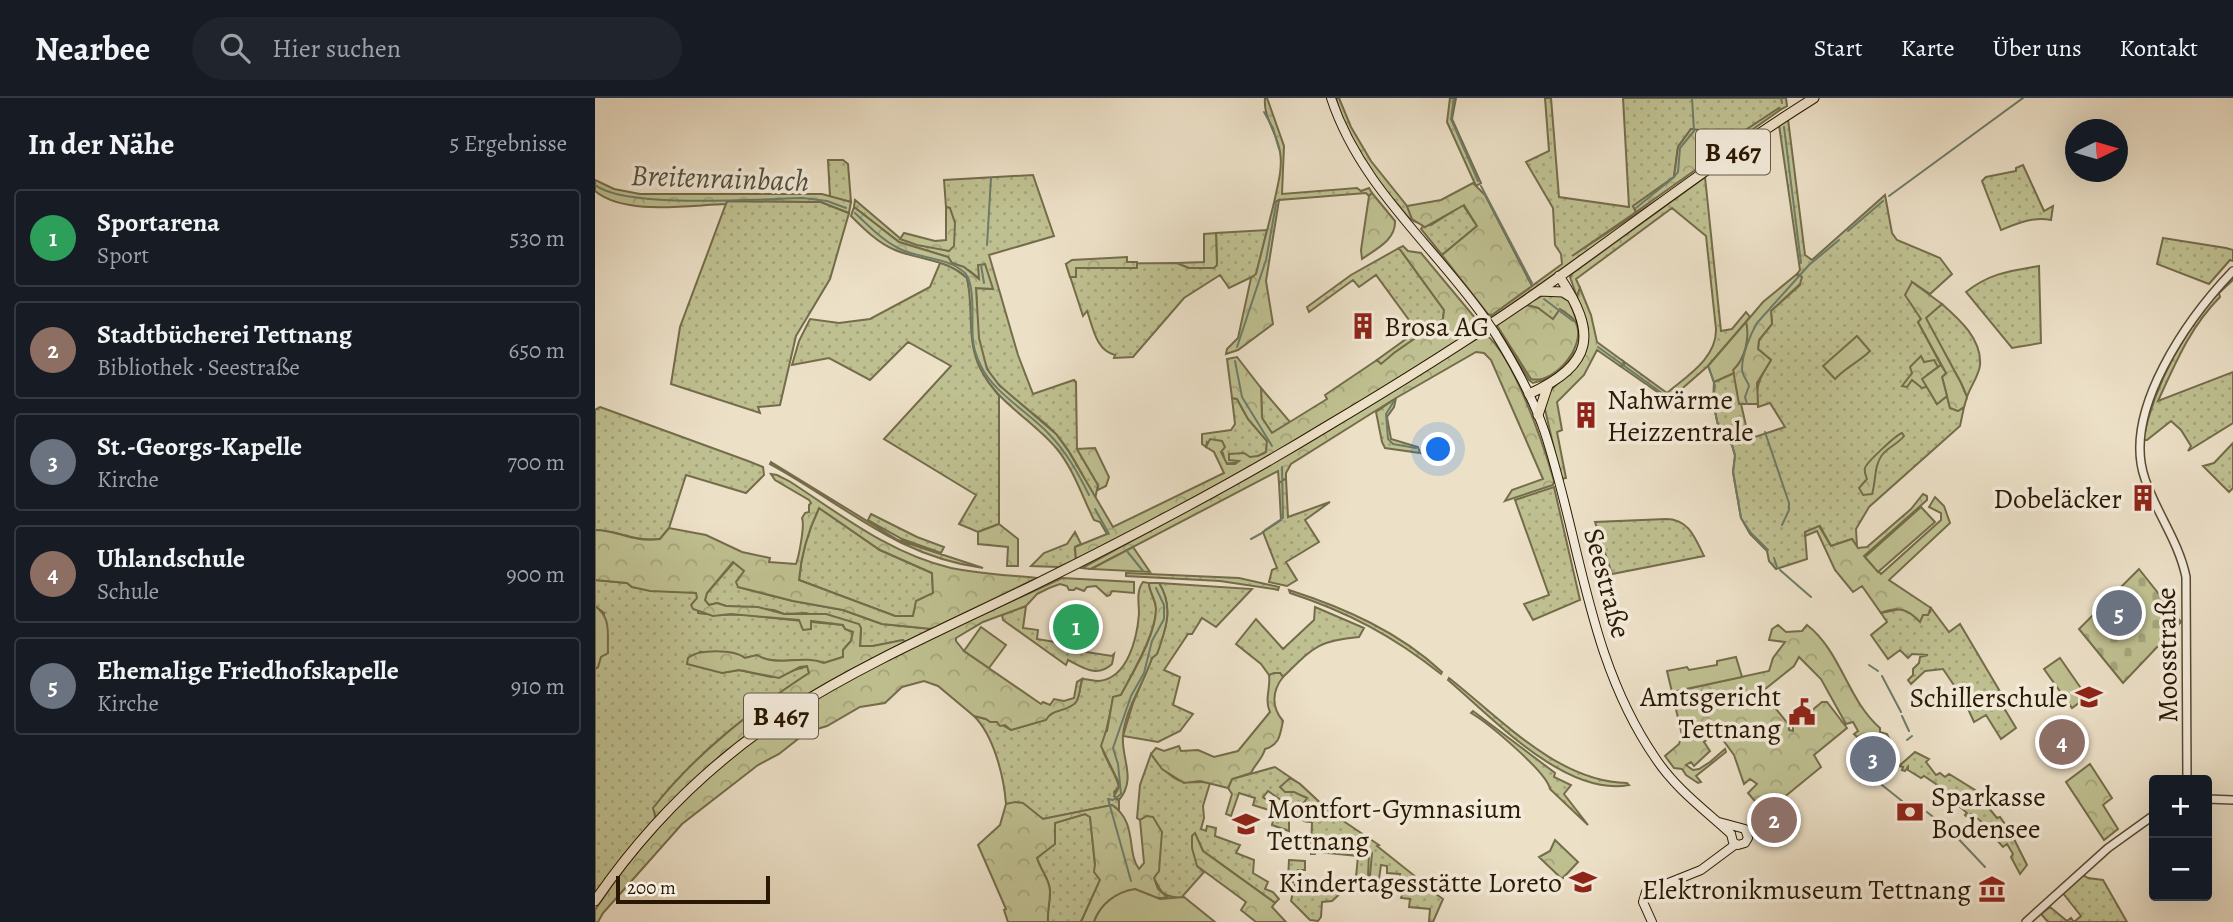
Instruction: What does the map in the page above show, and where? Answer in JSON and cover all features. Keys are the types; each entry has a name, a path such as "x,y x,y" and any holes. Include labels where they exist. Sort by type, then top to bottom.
{"main road":[{"name":"Seestraße","path":"1331,98 1350,143 1372,180 1495,333 1529,394 1554,463 1593,621 1617,687 1635,724 1663,769 1688,796 1734,837 1726,852 1701,870 1649,889 1643,899 1652,922"},
{"name":"B 467","path":"595,901 661,817 713,768 801,703 856,672 1090,558 1322,430 1539,291 1814,98"},
{"path":"1529,394 1548,385 1573,366 1583,345 1583,322 1573,298 1559,276"},
{"path":"1539,291 1563,292 1573,298"},
{"path":"1538,415 1548,385"}],"street":[{"name":"Moosstraße","path":"2187,775 2186,577 2178,552 2144,478 2140,444 2154,390 2173,348 2196,313 2233,271"},
{"path":"2212,799 2233,800"},
{"path":"2026,922 2108,848 2149,819"}],"green space":[{"path":"1265,98 1284,146 1282,194 1357,188 1361,191 1369,188 1372,193 1369,196 1366,193 1279,200 1274,203 1281,158 1266,112"},
{"path":"1336,98 1339,98 1351,127 1371,161 1407,206 1412,219 1419,223 1408,217 1369,169 1346,128"},
{"path":"1450,98 1456,98 1452,119 1481,183 1476,186 1447,122"},
{"path":"1545,98 1551,98 1559,197 1629,207 1623,98 1786,98 1787,106 1712,152 1705,139 1691,129 1678,147 1674,177 1633,206 1636,212 1572,256 1698,173 1492,318 1489,314 1492,315 1562,264 1561,254 1555,245 1553,208 1526,162 1549,151"},
{"path":"1779,108 1780,110 1636,212 1633,206 1674,177 1678,147 1691,129 1700,130 1712,152"},
{"path":"1788,119 1805,255 1812,260 1885,195 1892,233 1897,240 1940,258 1952,274 1930,294 1912,282 1921,320 1918,322 1941,365 1922,378 1937,404 1947,396 1950,408 1958,411 1964,407 1960,426 1869,507 1856,529 1857,547 1852,539 1831,546 1820,526 1805,533 1807,559 1776,569 1769,561 1767,551 1750,534 1741,518 1733,472 1735,455 1732,445 1719,430 1713,402 1714,382 1734,373 1749,439 1785,427 1770,403 1758,407 1757,393 1761,377 1771,360 1758,349 1759,340 1772,324 1771,311 1800,285 1779,125"},
{"path":"828,160 843,160 848,164 851,202 830,197"},
{"path":"2023,165 2044,211 2053,206 2051,220 2032,220 2001,230 1982,181 1986,177 2016,171 2016,168"},
{"path":"1033,175 1054,236 989,255 1018,355 1033,394 1074,380 1076,382 1077,449 1098,485 1095,499 1059,438 999,385 987,368 979,339 976,288 992,289 970,271 952,263 948,257 899,242 854,207 855,200 901,239 949,251 950,208 946,207 944,180"},
{"path":"1705,177 1721,331 1732,329 1746,312 1750,317 1708,366 1669,400 1620,366 1624,365 1623,361 1667,393 1692,373 1712,349 1716,329 1706,236 1672,208 1576,279 1580,288 1577,297 1570,277"},
{"path":"595,180 614,189 640,194 822,194 851,202 849,213 821,202 727,201 726,204 676,207 640,206 608,199 595,191"},
{"path":"1473,183 1485,195 1532,286 1492,315 1488,314 1442,255 1477,226 1464,205 1425,227 1412,219 1407,206 1441,200"},
{"path":"1372,193 1395,221 1394,228 1389,239 1362,259 1369,196"},
{"path":"1279,200 1266,281 1273,324 1238,350 1226,354 1227,349 1238,338 1251,278 1256,274 1274,203"},
{"path":"727,201 821,202 849,213 830,279 796,336 780,405 758,407 760,413 671,384 680,327"},
{"path":"1463,205 1477,226 1442,255 1421,229"},
{"path":"854,207 899,242 948,257 952,263 964,267 979,279 978,265 985,264 993,289 976,288 979,338 987,369 999,385 1056,434 1113,527 1224,473 1214,452 1206,447 1210,439 1222,441 1225,447 1221,452 1227,464 1239,461 1229,460 1229,454 1244,453 1250,457 1266,452 1267,441 1248,419 1237,399 1232,398 1227,359 1237,357 1261,388 1262,418 1272,433 1327,399 1325,395 1377,360 1381,364 1443,319 1444,310 1399,248 1403,246 1408,251 1421,253 1481,325 1282,448 1180,506 1076,560 1075,547 1107,534 1100,522 1094,520 1073,474 1057,449 996,391 980,368 973,346 967,278 951,267 883,244 851,216"},
{"path":"946,207 950,208 955,223 954,246 949,251 900,239 904,233 935,241 946,240"},
{"path":"1267,230 1256,275 1229,288 1220,275 1184,298 1133,357 1114,358 1115,355 1099,344 1087,311 1083,316 1066,264 1177,263 1189,268 1217,265 1216,233"},
{"path":"1216,233 1217,265 1214,268 1189,268 1177,263 1204,262 1204,234"},
{"path":"2163,238 2233,250 2233,261 2230,260 2209,284 2157,264"},
{"path":"1399,248 1444,310 1443,319 1381,365 1377,360 1417,331 1376,275 1359,287 1353,280 1309,312 1307,307 1351,275"},
{"path":"1127,257 1127,262 1137,262 1137,268 1076,268 1076,277 1070,277 1066,264 1072,260"},
{"path":"940,263 949,264 967,278 987,380 999,396 999,524 978,532 959,524 976,495 884,439 951,366 908,342 870,380 829,358 792,365 799,341 810,319 839,323 870,319 930,287"},
{"path":"2039,266 2041,343 2012,348 1966,292 1992,277"},
{"path":"1797,274 1802,277 1800,284 1771,311 1772,324 1759,340 1758,349 1771,360 1757,383 1758,404 1739,404 1733,370 1745,348 1746,322 1763,302"},
{"path":"2233,275 2233,280 2219,293 2220,297 2192,333 2158,401 2233,372 2233,423 2188,451 2191,446 2181,430 2171,421 2147,440 2143,440 2156,394 2176,352 2202,312"},
{"path":"1912,282 1942,304 1926,318 1967,397 1964,407 1958,411 1950,408 1942,377 1946,373 1918,322 1921,319 1905,295"},
{"path":"1580,288 1591,315 1597,342 1623,361 1624,365 1620,366 1597,350 1584,375 1557,402 1562,430 1557,432 1566,478 1561,479 1544,405 1549,392 1579,362 1588,337 1586,320 1577,297"},
{"path":"1547,293 1563,294 1576,308 1581,340 1571,364 1551,378 1533,383 1501,333 1566,364 1576,341 1538,308 1526,305"},
{"path":"1942,304 1968,330 1980,356 1979,369 1967,397 1925,318"},
{"path":"1526,305 1538,308 1553,319 1560,309 1573,319 1578,329 1578,339 1568,360 1560,369 1541,379 1531,379 1496,324"},
{"path":"1746,322 1747,335 1741,360 1733,370 1734,373 1714,382 1708,366"},
{"path":"1485,334 1496,345 1517,380 1543,446 1553,485 1505,501 1512,490 1543,479 1491,360 1484,353 1476,352 1291,464 1286,478 1279,483 1278,471 1091,569 1082,568 1161,525"},
{"path":"1857,336 1870,351 1835,379 1823,366"},
{"path":"1921,356 1924,362 1934,360 1938,367 1927,375 1926,387 1922,388 1912,380 1907,387 1902,386 1912,373 1910,367"},
{"path":"1941,365 1946,373 1942,377 1947,396 1937,404 1922,379"},
{"path":"1261,388 1290,422 1272,433 1262,418"},
{"path":"1232,398 1237,399 1248,419 1267,441 1266,452 1245,460 1225,463 1223,453 1207,442 1206,447 1202,444 1202,434 1231,430 1235,424"},
{"path":"1396,398 1387,417 1391,439 1418,447 1420,453 1385,448 1382,442 1376,412"},
{"path":"600,407 763,467 764,475 746,493 686,475 669,528 660,539 642,539 595,530 595,410"},
{"path":"1902,433 1904,436 1879,459 1872,494 1863,495 1859,488 1867,479 1865,468"},
{"path":"2233,443 2233,488 2229,492 2203,466 2214,463"},
{"path":"1095,448 1109,477 1106,486 1098,490 1098,485 1077,449"},
{"path":"771,462 898,540 983,568 952,562 896,540 770,464"},
{"path":"771,474 789,481 886,543 929,562 972,572 1037,578 932,629 882,624 843,610 738,587 736,582 744,571 733,562 707,593 705,600 709,605 717,603 726,606 758,607 784,614 826,614 859,624 860,646 903,640 905,642 821,686 769,721 710,767 656,818 653,808 687,769 745,718 809,673 807,666 779,678 739,670 722,673 687,664 688,658 716,651 745,658 757,655 781,661 807,660 824,663 843,657 843,650 851,641 853,632 845,629 843,625 811,621 811,629 803,630 799,620 731,614 713,616 693,609 691,605 697,598 696,593 650,591 632,587 627,583 595,580 595,530 650,540 660,539 669,528 706,535 742,552 770,558 769,562 796,564 802,518 809,512 811,503 775,480","holes":["819,508 880,550 932,573 933,593 916,601 913,616 895,616 799,580 801,561"]},
{"path":"1286,478 1288,517 1330,502 1305,520 1319,542 1286,562 1297,580 1287,586 1269,582 1272,570 1277,568 1263,532 1281,520 1279,483"},
{"path":"1554,487 1580,600 1533,620 1524,604 1549,595 1515,500"},
{"path":"1923,494 1927,496 1927,500 1864,556 1881,574 1941,520 1941,513 1929,507 1935,497 1944,506 1950,523 1889,580 1931,608 1920,622 1902,610 1881,613 1862,586 1853,592 1835,570 1817,531 1805,536 1805,532 1819,526 1831,546 1852,539 1858,548 1867,547 1911,509"},
{"path":"1921,507 1935,522 1878,572 1865,557"},
{"path":"819,508 880,550 932,573 933,593 913,617 895,616 799,580 806,543"},
{"path":"871,514 944,547 941,553 902,539 868,520"},
{"path":"1666,519 1686,526 1704,556 1612,574 1595,522"},
{"path":"999,524 1018,539 1018,566 1007,566 1008,547 978,544 978,532"},
{"path":"1075,532 1081,544 1075,547 1076,560 1059,567 1031,566 1044,553 1067,544"},
{"path":"1133,547 1150,572 1091,569"},
{"path":"734,562 745,571 738,587 843,610 882,624 932,629 905,642 903,640 860,646 861,629 806,613 784,614 774,610 717,603 709,605 705,600 707,593"},
{"path":"2139,569 2181,622 2123,683 2079,629"},
{"path":"1126,573 1239,578 1279,587 1278,590 1220,581 1126,576"},
{"path":"1062,578 1134,582 1134,593 1112,591 1107,596 1096,586 1087,587 1084,591 1076,588 1069,590 1067,586 1060,584 1037,594 1026,606 983,622 956,638 956,641 964,651 1041,704 1043,702 1050,705 1054,699 1064,701 1074,698 1077,682 1082,679 1078,697 1073,705 1052,714 1046,720 1011,730 1005,725 1000,726 997,722 974,716 938,686 924,681 902,687 885,703 860,707 827,726 807,732 779,754 758,765 682,824 598,922 595,922 595,910 659,827 714,772 771,727 851,678 892,657"},
{"path":"595,580 627,583 632,587 697,593 698,613 748,615 843,625 845,629 853,632 851,641 843,650 843,657 824,663 701,652 722,673 739,670 771,677 808,666 809,673 725,734 688,769 654,808 656,818 595,895 595,669 598,667 604,613 595,606"},
{"path":"1143,582 1149,583 1156,606 1155,619 1143,653 1121,695 1113,697 1103,748 1119,787 1114,792 1119,800 1119,810 1112,805 1043,819 1021,805 1006,804 997,757 987,734 974,716 997,722 1011,730 1045,720 1076,702 1082,679 1099,681 1117,673 1124,665 1133,645 1139,614 1139,593"},
{"path":"1149,583 1159,583 1164,592 1167,618 1157,654 1152,658 1124,726 1123,744 1128,776 1119,800 1114,796 1119,787 1118,781 1101,746 1107,731 1113,697 1121,695 1152,630 1156,609"},
{"path":"1159,583 1252,589 1216,627 1202,618 1164,670 1180,677 1173,705 1193,714 1180,731 1158,742 1123,736 1133,703 1152,658 1157,654 1166,627 1166,601"},
{"path":"1289,590 1351,613 1389,633 1425,658 1442,672 1441,674 1369,626 1290,593"},
{"path":"595,606 606,621 608,653 601,657 595,669"},
{"path":"1026,606 1023,628 1038,630 1037,639 1073,645 1073,650 1112,656 1114,654 1112,664 1096,671 1068,660 1066,665 1003,620 1002,615"},
{"path":"1315,607 1364,628 1359,637 1333,641 1316,648 1283,677 1280,673 1269,675 1261,664 1236,644 1256,619 1283,649 1314,620"},
{"path":"1931,608 1949,632 1960,624 2008,705 2004,708 2016,728 2001,739 1986,715 1974,722 1964,700 1943,669 1925,671 1911,684 1908,680 1913,675 1913,669 1919,663 1920,657 1928,655 1912,654 1908,658 1900,650 1888,659 1871,635 1887,622 1881,613 1900,609 1923,615 1930,612"},
{"path":"1778,625 1786,632 1802,631 1807,625 1819,636 1860,704 1880,728 1880,732 1887,734 1894,748 1887,763 1872,750 1866,734 1857,737 1854,734 1858,731 1853,722 1846,724 1821,679 1799,657 1794,666 1764,690 1760,689 1759,693 1764,694 1789,725 1789,730 1793,731 1793,726 1822,702 1827,702 1847,728 1814,755 1821,767 1765,813 1748,793 1757,784 1750,779 1744,784 1734,755 1717,732 1704,742 1710,751 1694,766 1691,762 1686,765 1693,770 1699,769 1725,749 1726,752 1696,776 1701,782 1698,783 1686,775 1682,769 1674,768 1665,756 1679,744 1682,735 1672,692 1769,671 1773,658 1785,642 1769,640 1772,629"},
{"path":"981,627 1006,645 989,668 964,651"},
{"path":"1736,657 1742,677 1672,692 1667,671 1717,665 1717,661"},
{"path":"2060,658 2087,697 2072,708 2044,669"},
{"path":"1280,673 1283,677 1274,699 1276,710 1283,721 1281,730 1276,742 1265,749 1251,773 1232,779 1228,788 1200,781 1184,783 1162,769 1151,754 1156,748 1164,751 1179,746 1181,751 1198,750 1214,757 1238,751 1270,712 1269,675"},
{"path":"1449,678 1510,729 1554,760 1577,772 1629,785 1605,785 1580,779 1555,767 1508,733 1448,680"},
{"path":"1473,711 1555,773 1554,777 1571,785 1564,794 1588,825 1550,789 1539,771 1528,760 1471,713"},
{"path":"1915,752 1929,759 1926,762 1936,775 1940,773 1945,777 1949,774 1975,790 1968,798 1979,808 1984,802 1997,818 2000,817 2007,827 2004,832 2011,841 2014,839 2027,865 2020,874 2007,844 2003,847 1995,838 1992,839 1985,831 1987,829 1984,824 1976,817 1971,814 1968,818 1965,815 1967,813 1959,806 1961,802 1958,799 1924,776 1921,778 1908,770 1908,767 1905,771 1902,770 1903,767 1899,766"},
{"path":"1151,754 1166,772 1176,779 1210,783 1203,806 1201,829 1206,831 1207,826 1216,828 1215,836 1240,845 1236,853 1254,860 1253,873 1268,882 1265,889 1273,892 1279,899 1275,903 1203,851 1195,834 1197,866 1204,872 1181,898 1166,895 1161,891 1154,878 1147,816 1140,820 1137,818 1140,785"},
{"path":"2090,764 2112,798 2103,805 2118,829 2104,840 2066,782"},
{"path":"1275,767 1300,784 1330,812 1379,845 1377,846 1416,877 1405,883 1400,881 1400,874 1387,873 1387,866 1381,865 1378,886 1383,888 1369,887 1372,853 1347,842 1327,840 1321,841 1315,854 1311,854 1312,822 1304,821 1301,814 1268,791 1263,797 1289,817 1289,831 1272,825 1275,812 1253,805 1255,798 1239,793 1231,816 1226,814 1232,794 1228,788 1232,779"},
{"path":"1290,778 1330,812 1312,822 1304,821 1298,812 1307,798 1294,792 1285,792 1280,787"},
{"path":"1023,803 1043,819 1112,805 1120,812 1129,828 1133,854 1139,869 1144,863 1140,820 1147,816 1153,817 1162,832 1159,871 1154,878 1158,889 1167,897 1153,897 1136,890 1129,891 1111,901 1094,922 1081,922 1100,880 1094,872 1090,817 1085,814 1055,823 1055,844 1037,858 1050,887 1048,922 1008,922 1004,910 1006,909 978,845 1000,825 1006,804"},
{"path":"1085,814 1090,817 1095,865 1100,880 1081,922 1048,922 1050,887 1037,858 1052,843 1055,836 1054,823"},
{"path":"1195,833 1203,851 1275,903 1272,907 1286,922 1256,922 1241,910 1246,902 1197,866 1192,848 1192,836"},
{"path":"1555,840 1578,862 1562,879 1539,857 1550,851"},
{"path":"1327,841 1351,846 1369,854 1368,878 1356,877 1358,856 1319,852 1321,844"},
{"path":"1289,860 1305,861 1305,870 1298,870 1297,876 1304,877 1304,884 1323,885 1325,879 1329,884 1329,892 1335,893 1342,887 1344,890 1332,901 1322,902 1321,917 1318,921 1310,920 1291,901 1295,883 1288,880"},
{"path":"2083,875 2103,880 2127,922 2074,922 2081,916 2062,892"},
{"path":"1416,880 1443,899 1433,922 1429,922 1430,909 1409,907 1410,899 1401,898 1406,885"},
{"path":"1135,889 1160,899 1184,897 1215,922 1094,922 1100,910 1110,900"},
{"path":"2050,907 2067,921 2071,918 2074,922 2048,922 2041,914"}],"waterway":[{"path":"1454,98 1451,119 1478,181"},
{"path":"1636,208 1678,172 1680,148 1694,131 1692,98"},
{"path":"1781,98 1782,103"},
{"path":"1889,196 2023,98"},
{"path":"1264,112 1273,128 1279,149"},
{"path":"1784,127 1801,263"},
{"name":"Breitenrainbach","path":"987,245 991,178"},
{"name":"Breitenrainbach","path":"595,185 611,192 663,200 803,198 827,201 846,208"},
{"path":"1481,186 1532,283"},
{"path":"1848,231 1883,201"},
{"path":"1237,347 1266,260 1276,204"},
{"name":"Breitenrainbach","path":"855,213 894,246 951,264 965,273 971,286 973,344 986,375 1054,440 1089,495"},
{"path":"1747,404 1745,397 1749,386 1742,363 1757,323 1809,265 1839,240"},
{"name":"Breitenrainbach","path":"981,265 984,283"},
{"path":"1544,299 1573,321"},
{"path":"1598,347 1666,396"},
{"path":"1235,361 1242,397 1272,446"},
{"path":"1709,368 1715,386 1713,402 1719,430 1732,445 1735,456 1733,472 1741,518 1768,550"},
{"path":"1394,401 1386,414 1388,439 1393,444 1416,448"},
{"path":"1765,432 1789,503 1789,510 1782,525"},
{"path":"1265,530 1283,518 1282,467"},
{"path":"1095,509 1109,534"},
{"path":"1251,539 1262,533"},
{"path":"1126,550 1143,571"},
{"path":"1774,558 1777,567"},
{"path":"1780,570 1811,597"},
{"name":"Breitenrainbach","path":"1131,881 1108,799 1113,800 1121,794 1118,764 1113,748 1131,696 1144,673 1152,641 1164,619 1164,605 1156,588"},
{"path":"1869,665 1878,671"},
{"path":"1882,676 1901,712"},
{"path":"1902,716 1909,731"},
{"path":"1907,740 1912,736"},
{"path":"1881,775 1883,771"},
{"path":"1877,781 1902,801"},
{"path":"1927,812 1948,829"},
{"path":"1951,831 1985,867"}],"place":[{"name":"Brosa AG","path":"1363,326"},
{"name":"Nahwärme Heizzentrale","path":"1586,415"},
{"name":"Dobeläcker","path":"2143,498"},
{"name":"Ehemalige Friedhofskapelle","path":"2119,613"},
{"name":"Sportarena","path":"1076,627"},
{"name":"Schillerschule","path":"2089,697"},
{"name":"Amtsgericht Tettnang","path":"1802,712"},
{"name":"Uhlandschule","path":"2062,742"},
{"name":"St.-Georgs-Kapelle","path":"1873,759"},
{"name":"Sparkasse Bodensee","path":"1910,812"},
{"name":"Stadtbücherei Tettnang","path":"1774,820"},
{"name":"Montfort-Gymnasium Tettnang","path":"1246,824"},
{"name":"Kindertagesstätte Loreto","path":"1583,882"},
{"name":"Elektronikmuseum Tettnang","path":"1992,889"}]}
